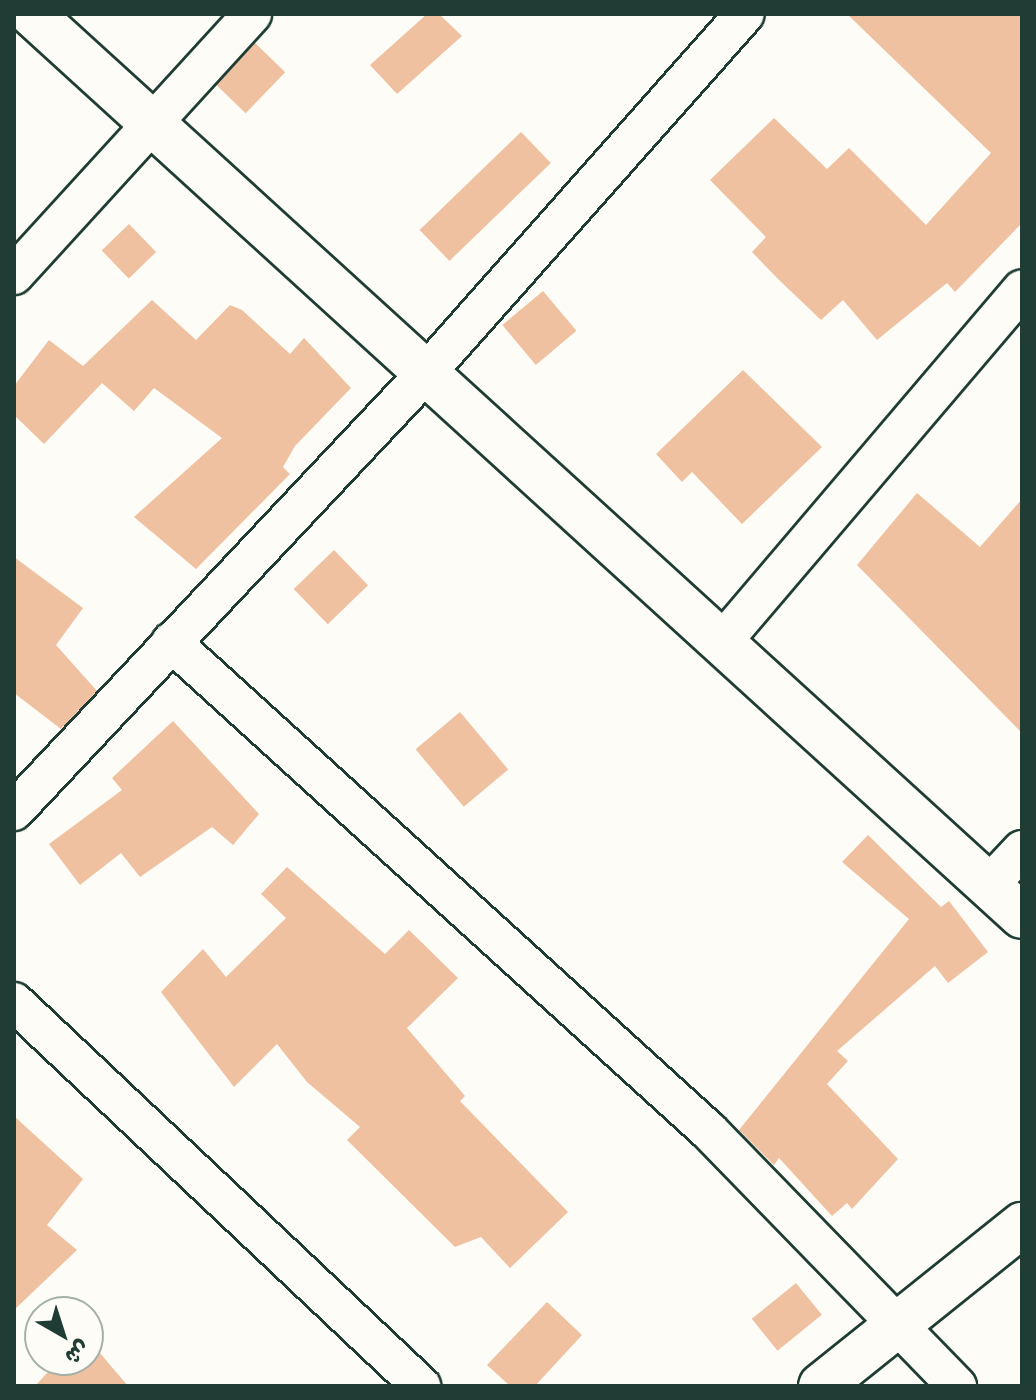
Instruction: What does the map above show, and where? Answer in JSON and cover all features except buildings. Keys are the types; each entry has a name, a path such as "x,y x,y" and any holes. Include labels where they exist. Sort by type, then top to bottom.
{"street":[{"path":"32,14 1022,916"},
{"path":"14,275 252,14"},
{"path":"14,811 426,373 745,14"},
{"path":"722,642 1022,289"},
{"path":"171,642 709,1131 902,1321 957,1386"},
{"path":"989,885 1022,850"},
{"path":"14,1002 421,1386"},
{"path":"821,1386 1022,1225"}]}
